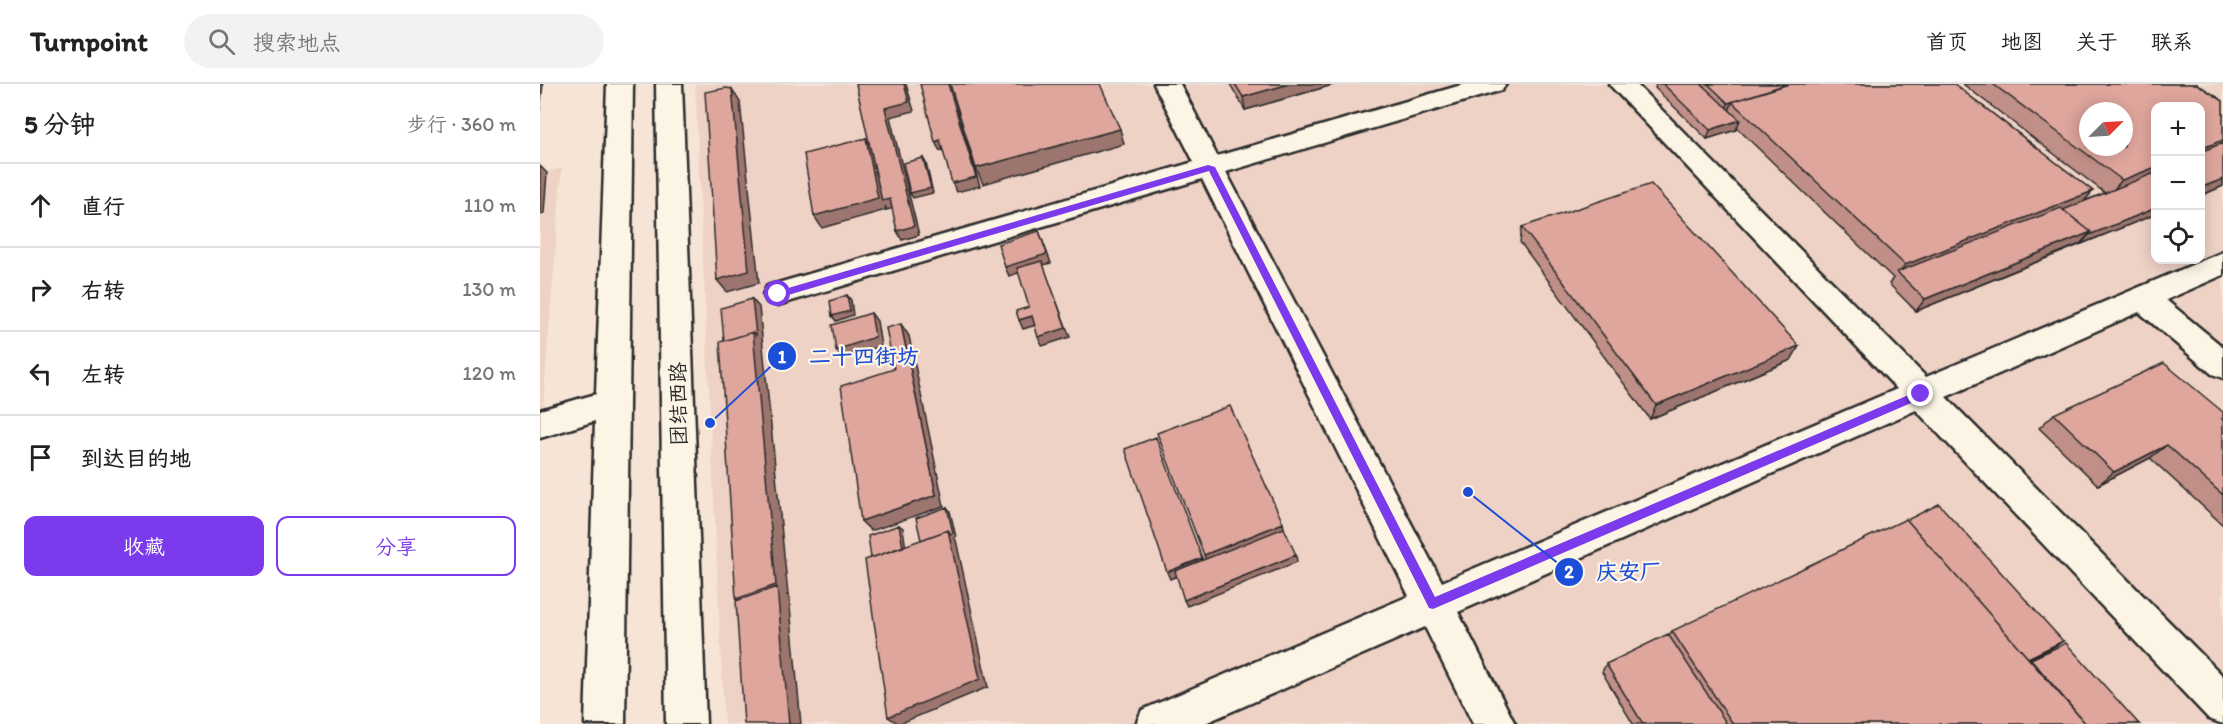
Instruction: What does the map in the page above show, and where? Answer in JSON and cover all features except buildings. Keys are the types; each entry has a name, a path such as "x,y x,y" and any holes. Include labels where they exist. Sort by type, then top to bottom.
{"street":[{"path":"605,724 620,84"},
{"name":"团结西路","path":"669,84 686,724"},
{"path":"1167,84 1496,724"},
{"path":"778,294 1493,84"},
{"path":"1622,84 2223,705"},
{"path":"1156,724 2223,264"},
{"path":"2142,298 2223,365"},
{"path":"540,424 614,402"}],"shaded area":[{"path":"695,84 2223,84 2223,724 724,724"},
{"path":"562,168 543,406 540,407 540,174"}],"place":[{"name":"二十四街坊","path":"710,423"},
{"name":"庆安厂","path":"1468,492"}],"route":[{"path":"778,294 1211,167 1433,604 1921,394"}]}
